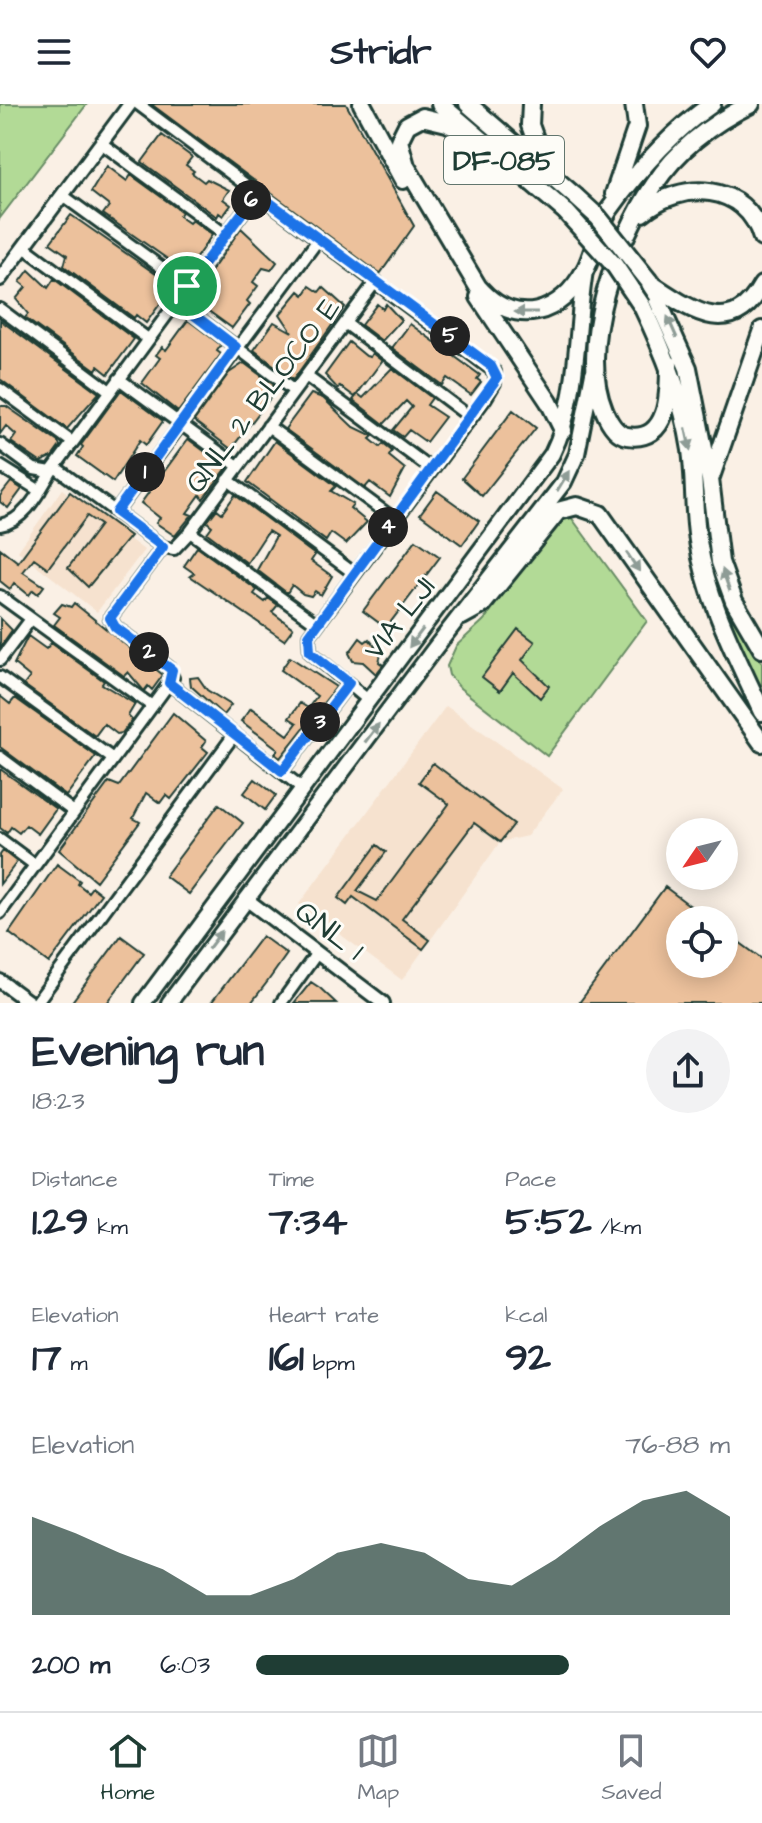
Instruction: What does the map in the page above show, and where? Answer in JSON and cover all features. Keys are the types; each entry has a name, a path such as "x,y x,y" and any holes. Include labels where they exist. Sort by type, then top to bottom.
{"main road":[{"path":"362,104 431,226 549,402 563,430"},
{"name":"DF-085","path":"440,104 566,212 615,266 642,306 669,364 691,451 698,542 708,585 723,628 762,712"},
{"name":"DF-085","path":"468,104 598,217 650,282 688,368 710,479 720,562 734,601 762,649"},
{"path":"531,104 530,125 549,175"},
{"path":"483,143 447,123 422,117 407,125 399,141 406,166 478,287 491,302 505,310 538,313 570,291 586,269 634,139 637,126 634,104"},
{"path":"606,215 642,165 712,104"},
{"path":"669,364 667,408 659,424 650,432 628,436 609,421 594,369 601,311 632,221 676,157 701,134 751,104"},
{"path":"632,221 667,195 687,190 709,190 737,203 759,229 762,238"},
{"name":"VIA LJ1","path":"143,1003 552,454 563,430 573,393 586,269"},
{"path":"650,282 694,312 716,317 744,306 754,299 762,285"},
{"path":"710,479 762,330"},
{"name":"VIA LJ1","path":"169,1003 564,482 577,454 594,369"},
{"path":"438,609 451,614 457,621 482,605 558,511 577,506 592,509 600,514 668,615 745,714 762,743"},
{"path":"480,554 489,564 500,565"},
{"path":"182,950 186,961 194,967 197,965"},
{"path":"167,971 179,976 182,985"}],"street":[{"path":"0,279 130,104"},
{"name":"QNL 2 BLOCO E","path":"138,104 376,281 190,532 174,549 165,548 112,612 115,627 168,667 173,674 169,683"},
{"path":"101,143 226,235"},
{"path":"0,525 12,523 40,491 72,442 257,193"},
{"path":"62,195 187,286"},
{"name":"QNL 2 BLOCO E","path":"116,512 318,240"},
{"path":"24,247 148,339"},
{"path":"368,700 310,652 307,642 317,624 495,383 491,366 376,281"},
{"path":"176,301 294,391"},
{"path":"0,309 110,391"},
{"path":"345,323 471,418"},
{"path":"306,376 431,469"},
{"path":"119,379 238,466"},
{"path":"0,389 72,442"},
{"path":"268,426 394,519"},
{"path":"0,444 34,469 53,470 165,548"},
{"path":"0,466 40,491"},
{"path":"228,480 355,574"},
{"path":"190,532 317,624"},
{"path":"0,596 152,706"},
{"path":"0,660 31,619"},
{"path":"0,677 113,759"},
{"path":"0,913 169,683 302,788"},
{"path":"282,771 349,683"},
{"path":"36,1003 234,735"},
{"path":"0,757 74,812"},
{"path":"0,839 35,865"},
{"name":"QNL 1","path":"246,899 383,1003"},
{"path":"281,1003 317,953"},
{"path":"0,981 30,1003"}],"shaded area":[{"path":"62,489 144,550 97,612 18,551"},
{"path":"446,706 563,789 527,836 500,842 402,980 299,904"}],"green space":[{"path":"0,104 87,104 0,218"},
{"path":"646,292 687,383 703,479 709,545 730,613 762,663 762,695 717,592 706,547 684,384 643,293"},
{"path":"568,513 647,621 547,756 460,688 449,675 447,666 456,646 484,620 556,523"}],"building":[{"path":"151,104 346,104 414,226 380,274"},
{"path":"162,135 192,157 186,165 194,171 192,173 204,182 207,179 229,190 223,199 231,205 223,216 219,213 217,217 142,162"},
{"path":"107,166 127,181 131,175 182,212 179,216 189,223 192,220 212,235 186,272 103,214 109,206 91,192"},
{"path":"71,215 173,286 146,323 136,315 134,318 64,266 67,255 50,243"},
{"path":"241,228 277,262 271,270 263,268 253,282 258,286 247,301 250,304 232,328 192,299"},
{"path":"29,270 48,288 54,279 134,339 108,374 98,366 96,370 25,318 28,314 16,299 26,287 20,282"},
{"path":"310,286 319,292 323,287 345,307 293,380 254,350 274,322 292,332 280,314 299,291 304,295"},
{"path":"377,304 383,309 386,304 401,320 382,341 361,325"},
{"path":"0,320 99,393 67,429 0,379"},
{"path":"188,320 221,345 217,351 221,354 178,412 142,383 160,358 156,355 162,347 166,350"},
{"path":"410,324 480,375 477,379 481,382 471,395 447,378 442,385 392,348"},
{"path":"349,342 366,356 370,357 372,353 382,361 355,397 340,386 338,389 325,375"},
{"path":"244,363 274,385 270,390 274,393 231,449 194,421 229,373"},
{"path":"392,368 432,398 427,405 445,417 426,442 409,430 403,437 393,430 412,407 406,401 384,424 353,400 358,394 363,398"},
{"path":"121,390 163,421 146,445 140,440 113,482 77,456 83,447 81,445"},
{"path":"311,394 323,398 352,426 373,436 370,439 380,447 383,444 392,451 389,456 405,469 390,497 370,482 365,488 285,429"},
{"path":"0,406 6,406 58,442 60,446 52,457 40,462 11,442 16,435 6,426 0,434"},
{"path":"513,410 536,428 482,496 462,478"},
{"path":"188,439 227,468 203,499 200,495 187,513 192,515 175,536 156,523 160,518 141,503"},
{"path":"275,441 336,486 331,491 353,504 350,508 367,522 346,544 331,533 326,541 247,482"},
{"path":"11,482 22,489 8,508 0,502 0,496"},
{"path":"437,491 479,521 462,545 420,514"},
{"path":"70,492 130,536 88,587 68,568 100,525 87,516 48,568 34,558 23,572 44,586 38,594 33,590 29,595 14,583 10,589 0,581 0,548 18,562"},
{"path":"235,495 315,555 311,561 332,576 321,595 315,591 311,596 303,594 292,585 287,593 257,570 276,536 268,531 247,563 207,533 212,526 207,522 217,509 222,513"},
{"path":"416,540 440,557 386,628 363,611"},
{"path":"197,547 257,590 254,594 265,602 268,598 278,605 272,612 293,628 284,640 190,576 194,573 184,566"},
{"path":"74,603 163,675 152,690 148,686 144,691 128,672 124,676 54,625 60,617 54,613 62,604 71,607"},
{"path":"0,618 12,630 0,647"},
{"path":"518,629 535,642 522,660 549,686 540,698 513,673 500,691 482,677"},
{"path":"28,636 46,649 51,643 104,681 102,684 135,704 128,716 132,720 122,733 117,734 104,724 95,736 24,685 30,677 14,664"},
{"path":"360,638 365,642 369,639 381,654 379,662 383,665 376,674 363,662 353,661 349,653"},
{"path":"290,657 336,687 280,758 275,754 278,749 241,721 251,708 288,735 297,723 289,718 300,703 308,708 317,696 281,670"},
{"path":"198,677 207,690 231,705 223,715 191,686 190,678"},
{"path":"0,696 10,704 15,698 96,756 66,796 0,747"},
{"path":"173,713 206,741 202,747 208,752 171,799 166,795 160,803 146,793 133,818 140,822 96,881 59,850 109,782 119,786"},
{"path":"433,763 514,824 500,842 474,823 402,919 430,940 423,949 353,897 347,905 338,898 377,845 386,852 357,891 377,901 449,804 419,782"},
{"path":"0,769 56,809 38,834 26,825 19,833 11,827 7,833 0,828"},
{"path":"255,779 276,795 265,810 244,793"},
{"path":"219,804 243,823 189,894 165,876"},
{"path":"3,851 17,862 0,884 0,855"},
{"path":"57,864 80,881 78,884 88,892 92,887 101,894 49,963 9,933"},
{"path":"665,887 690,906 666,906 666,978 738,978 738,941 762,959 762,1003 579,1003"},
{"path":"121,936 144,953 107,1003 71,1003"},
{"path":"262,936 287,954 268,981 251,1003 211,1003"},
{"path":"311,982 320,988 336,1003 294,1003"}],"route":[{"path":"257,193 491,366 497,378 471,418 309,636 307,647 310,652 349,683 282,771 169,683 173,678 172,670 115,627 110,618 163,547 116,512 236,347 176,301 187,286 257,193"}]}
